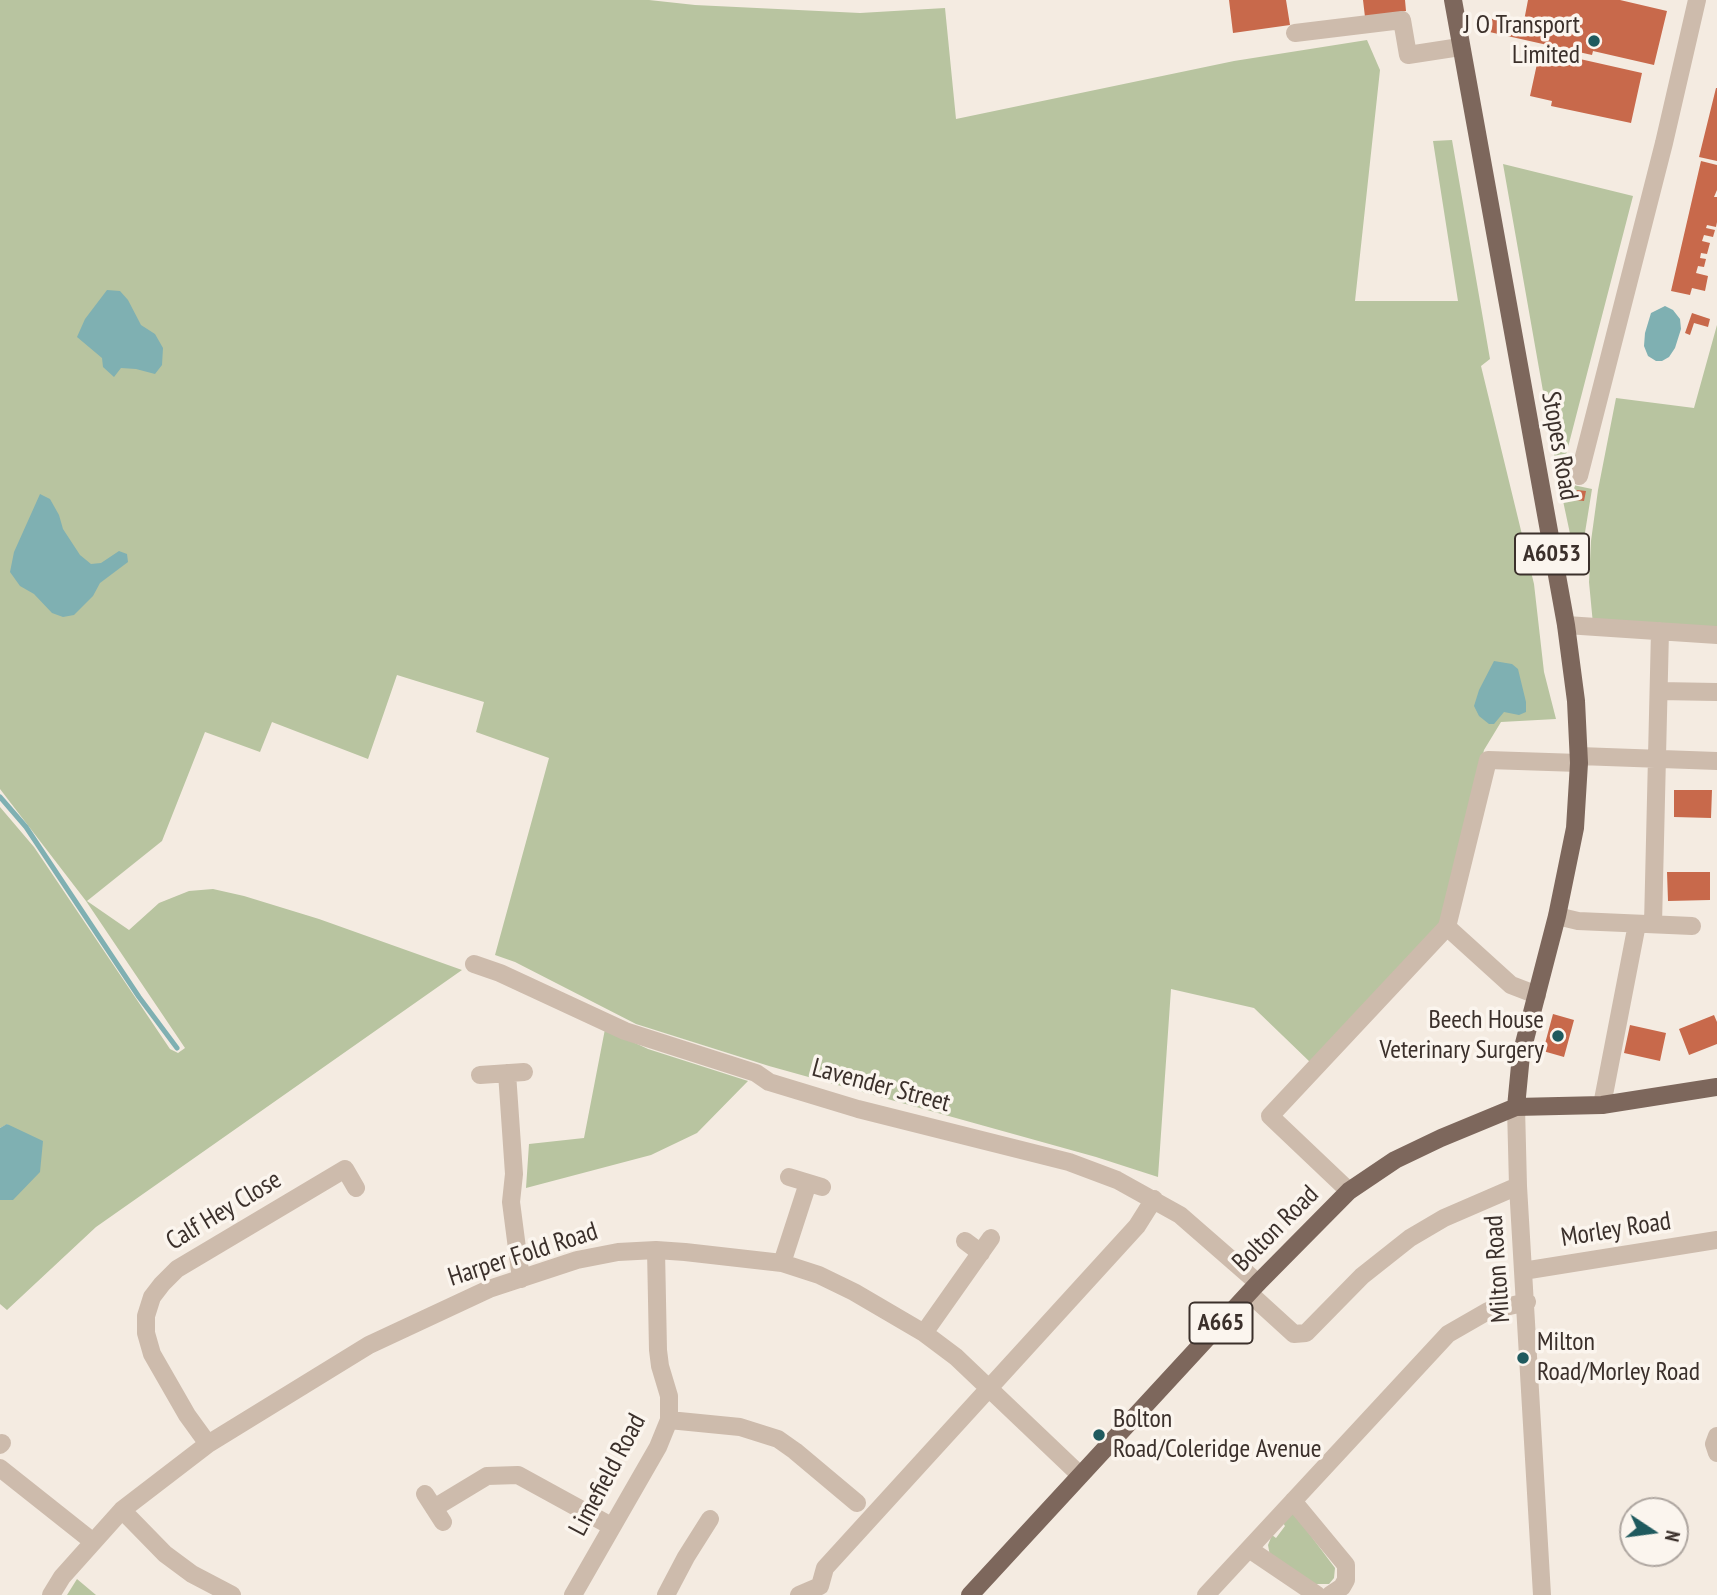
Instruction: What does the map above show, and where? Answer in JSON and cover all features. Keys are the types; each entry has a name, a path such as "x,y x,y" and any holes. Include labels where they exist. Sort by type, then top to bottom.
{"main road":[{"name":"Stopes Road","path":"1452,0 1566,625 1576,701 1579,759 1575,828 1557,916 1521,1055 1516,1107"},
{"name":"A665","path":"1516,1107 1602,1105 1717,1087"},
{"name":"Bolton Road","path":"970,1595 1254,1288 1349,1191 1395,1160 1516,1107"}],"street":[{"name":"Stopes Road","path":"1579,476 1664,143 1697,0"},
{"path":"1295,33 1402,20 1408,55 1460,47"},
{"path":"1566,625 1717,635"},
{"path":"1602,1105 1645,924 1658,760 1660,631"},
{"path":"1659,691 1717,692"},
{"path":"1349,1191 1270,1116 1447,927 1488,760 1717,761"},
{"path":"1557,916 1578,921 1692,926"},
{"path":"1447,927 1511,985 1537,995"},
{"name":"Lavender Street","path":"474,964 500,973 625,1031 756,1073 769,1082 858,1109 1069,1162 1116,1180 1180,1215 1254,1288 1294,1334 1306,1334 1362,1276 1410,1238 1444,1218 1518,1186"},
{"path":"481,1075 515,1072 514,1174 511,1202 521,1279"},
{"name":"Milton Road","path":"1516,1107 1518,1186 1527,1302 1542,1595"},
{"name":"Calf Hey Close","path":"208,1444 187,1415 152,1354 146,1333 146,1316 152,1297 177,1269 345,1169 356,1188"},
{"path":"782,1263 815,1185 789,1177"},
{"path":"799,1595 826,1591 825,1568 1137,1226 1154,1199"},
{"name":"Morley Road","path":"1523,1271 1717,1240"},
{"path":"924,1333 986,1246 965,1241"},
{"name":"Harper Fold Road","path":"51,1595 62,1577 92,1541 122,1510 208,1444 369,1345 453,1305 521,1279 578,1260 605,1255 656,1250 746,1257 782,1263 819,1275 924,1333 956,1357 1080,1475"},
{"name":"Limefield Road","path":"573,1595 658,1447 669,1420 669,1395 658,1350 656,1250"},
{"path":"1206,1595 1448,1334 1488,1311 1527,1302"},
{"path":"669,1420 740,1427 778,1439 852,1492"},
{"path":"1717,1436 1714,1444 1717,1453"},
{"path":"0,1468 92,1541"},
{"path":"434,1508 487,1476 518,1475 611,1526"},
{"path":"1293,1501 1346,1565 1347,1572 1342,1587 1330,1595"},
{"path":"122,1510 165,1554 192,1574 232,1595"},
{"path":"666,1595 710,1519"},
{"path":"1249,1549 1317,1595"}],"green space":[{"path":"0,0 649,0 695,5 860,13 945,8 956,119 1234,61 1367,40 1380,70 1355,301 1458,301 1433,141 1452,140 1490,359 1481,366 1534,584 1544,672 1556,719 1501,722 1484,750 1441,924 1311,1063 1254,1008 1171,989 1158,1177 1096,1157 769,1066 636,1024 515,962 495,955 549,758 476,732 484,702 397,675 368,759 272,722 260,752 205,732 162,841 87,901 129,930 159,903 189,891 213,889 319,919 462,970 96,1227 7,1310 0,1304 0,1200 13,1200 8,1124 0,1128 0,807 34,847 170,1049 178,1053 185,1048 86,901 0,789"},
{"path":"1503,164 1633,196 1559,482"},
{"path":"1717,325 1717,629 1593,624 1589,582 1591,541 1616,398 1694,408"},
{"path":"1559,482 1592,489 1583,545 1572,543"},
{"path":"605,1029 648,1049 748,1081 697,1133 651,1155 526,1188 529,1144 584,1138"},
{"path":"1293,1512 1335,1568 1334,1578 1329,1584 1314,1584 1270,1556 1268,1545 1272,1535 1276,1538 1285,1526 1283,1523"},
{"path":"77,1579 96,1595 67,1595"}],"water":[{"path":"107,290 120,291 141,325 155,334 163,348 162,365 155,374 121,368 114,377 103,367 102,358 77,337 85,319"},
{"path":"1665,306 1673,310 1680,319 1681,329 1669,357 1656,361 1648,356 1644,346 1645,333 1651,313"},
{"path":"40,494 50,499 63,529 80,555 91,564 101,563 119,551 127,554 128,562 100,583 93,596 74,615 63,617 52,613 34,594 20,586 10,572 14,552"},
{"path":"1494,661 1512,664 1518,669 1526,712 1519,715 1504,712 1494,724 1489,724 1479,716 1474,706"},
{"path":"7,1124 43,1141 40,1172 13,1200 0,1200 0,1128"}],"building":[{"path":"1229,0 1286,0 1290,25 1233,33"},
{"path":"1363,0 1405,0 1406,11 1365,17"},
{"name":"J O Transport Limited","path":"1528,0 1620,0 1667,11 1654,65 1593,51 1592,55 1485,31 1484,17 1523,26"},
{"path":"1540,50 1642,73 1631,123 1551,106 1552,101 1530,96"},
{"path":"1717,88 1717,161 1699,157"},
{"path":"1701,161 1717,165 1717,190 1714,197 1717,197 1717,222 1716,227 1707,225 1706,228 1715,230 1713,237 1704,235 1702,241 1710,243 1707,254 1701,253 1700,258 1706,259 1704,267 1698,266 1696,273 1708,276 1705,291 1692,288 1690,295 1671,291"},
{"path":"1692,313 1710,319 1708,327 1694,323 1690,335 1685,333"},
{"path":"1577,490 1586,491 1584,501 1575,500"},
{"path":"1674,790 1712,790 1711,818 1674,817"},
{"path":"1667,872 1710,872 1710,900 1668,901"},
{"name":"Beech House Veterinary Surgery","path":"1553,1014 1574,1020 1564,1057 1543,1051"},
{"path":"1714,1015 1717,1022 1717,1044 1689,1055 1679,1029"},
{"path":"1630,1025 1666,1033 1660,1061 1624,1053"}],"waterway":[{"path":"0,797 26,827 139,997 177,1048"}],"place":[{"name":"J O Transport Limited","path":"1594,41"},
{"name":"Beech House Veterinary Surgery","path":"1558,1036"},
{"name":"Milton Road/Morley Road","path":"1523,1358"},
{"name":"Bolton Road/Coleridge Avenue","path":"1099,1435"}]}
